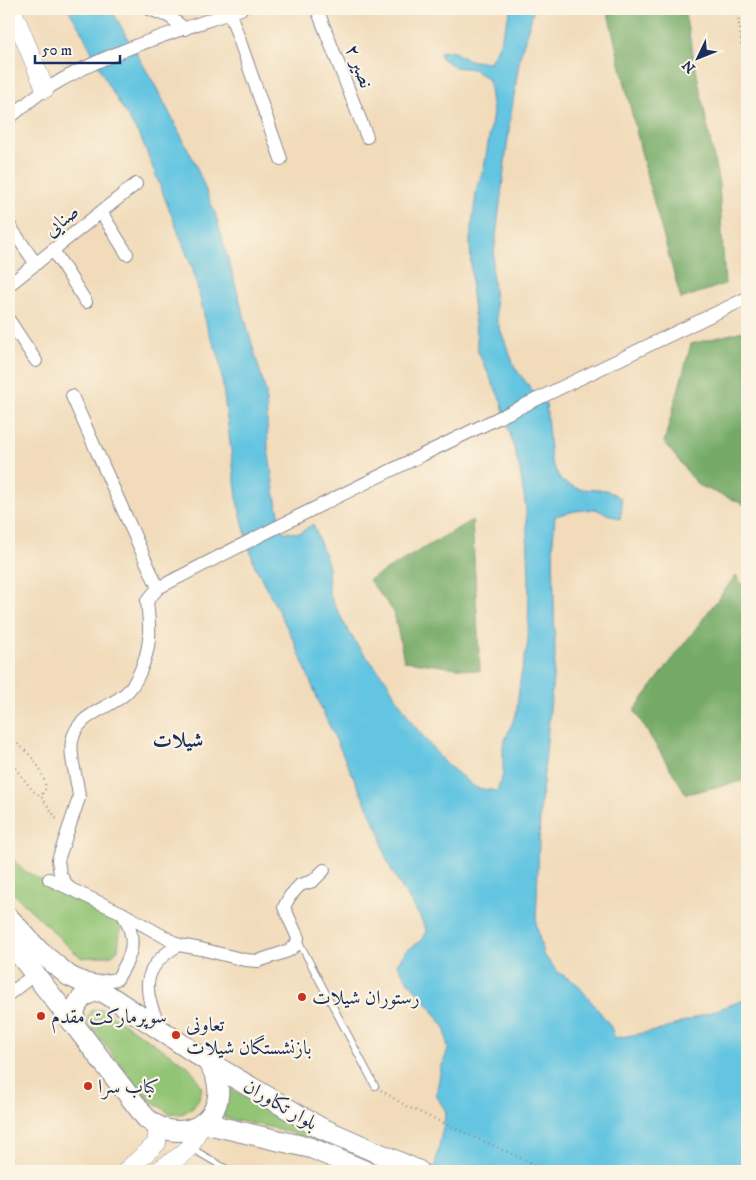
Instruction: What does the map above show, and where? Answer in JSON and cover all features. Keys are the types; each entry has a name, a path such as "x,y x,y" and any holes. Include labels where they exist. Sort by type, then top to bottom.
{"main road":[{"path":"12,9 45,90"},
{"path":"9,918 39,951 62,970 66,988 63,995 59,997 53,995"},
{"path":"9,941 53,995 157,1134 171,1148 173,1156 164,1168"},
{"name":"بلوار تکاوران","path":"62,970 102,991 207,1061 319,1127 356,1145 419,1171"},
{"path":"76,1027 74,1021 75,1010 80,999 90,993 102,991"},
{"path":"164,1168 190,1147 202,1124 215,1108 218,1098 217,1078 207,1061"},
{"path":"126,1171 157,1134 183,1131 202,1124"},
{"name":"بلوار تکاوران","path":"202,1124 311,1148 357,1168"}],"street":[{"path":"149,9 170,17 185,29"},
{"name":"نصیر ۲","path":"317,9 367,136"},
{"path":"9,118 45,90 86,66 140,44 236,11 281,159"},
{"name":"صنایی","path":"9,285 136,184"},
{"path":"101,212 127,254"},
{"path":"9,225 36,264"},
{"path":"53,250 86,302"},
{"path":"69,888 60,874 58,860 79,798 72,740 79,726 94,712 114,702 133,686 149,648 150,627 147,601 158,588 544,395 747,298"},
{"path":"9,320 36,361"},
{"path":"72,396 158,588"},
{"path":"49,880 122,913 179,945 245,960 258,961 288,951 296,945 298,938 284,907 290,896 300,885 313,881 324,870"},
{"path":"62,970 98,982 117,979 126,965 133,942 128,922 122,913"},
{"path":"164,1032 155,1016 148,996 148,981 158,960 165,953 179,945"},
{"path":"9,994 35,974"}],"lane":[{"path":"298,938 375,1086"},
{"path":"190,1147 230,1171"}],"path":[{"path":"737,9 747,84"},
{"path":"9,739 11,738 28,751 37,763 44,778 46,788 41,796"},
{"path":"9,760 33,791 41,796 67,834"},
{"path":"375,1086 406,1106 549,1171"}],"green space":[{"path":"607,9 684,9 719,184 725,284 681,299 648,181"},
{"path":"747,330 747,479 745,480 747,506 698,485 664,442 691,344"},
{"path":"472,520 480,671 404,661 394,612 369,580"},
{"path":"736,575 747,593 747,780 686,794 634,710"},
{"path":"9,855 23,870 121,924 118,950 112,955 82,958 71,949 9,889"},
{"path":"102,1009 188,1066 196,1076 202,1089 193,1108 182,1114 169,1113 146,1097 89,1025 87,1017 92,1010"},
{"path":"222,1084 281,1117 353,1152 350,1157 318,1142 279,1129 224,1118 221,1104"}],"water":[{"path":"68,9 111,9 156,87 194,161 215,213 266,393 268,448 275,496 283,532 300,533 313,524 328,564 329,594 357,645 386,680 412,723 444,762 476,788 497,791 503,775 503,745 516,714 528,642 529,575 526,509 520,470 501,401 478,352 472,294 470,240 477,186 484,168 493,113 489,80 473,69 455,67 441,58 440,52 451,50 469,60 490,62 499,45 511,9 534,9 520,56 492,270 497,321 515,368 546,404 551,461 561,481 579,489 606,490 621,498 622,508 620,519 595,509 555,516 553,541 555,657 540,813 536,923 543,954 558,972 577,984 610,1025 615,1038 661,1030 747,999 747,1171 434,1171 446,1112 436,1095 441,1068 448,1050 445,1028 397,964 406,951 421,941 427,932 388,862 381,836 323,712 294,641 254,564 238,505 219,356 208,331 193,270 142,140 108,85 83,34"}],"place":[{"name":"رستوران شیلات","path":"302,997"},
{"name":"سوپرمارکت مقدم","path":"41,1016"},
{"name":"تعاونی بازنشستگان شیلات","path":"176,1035"},
{"name":"کباب سرا","path":"88,1086"}],"district":[{"name":"شیلات","path":"178,740"}]}
